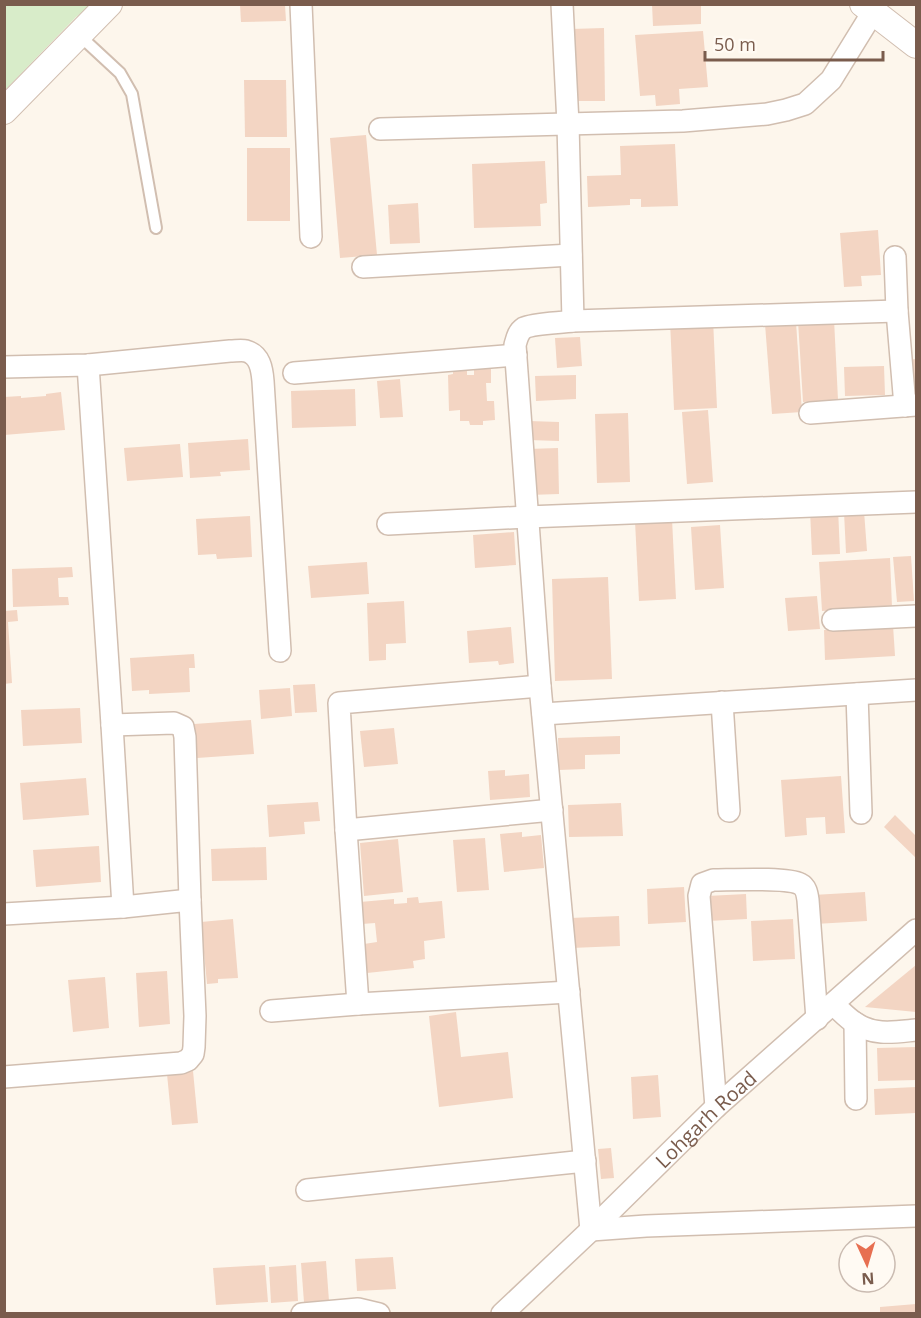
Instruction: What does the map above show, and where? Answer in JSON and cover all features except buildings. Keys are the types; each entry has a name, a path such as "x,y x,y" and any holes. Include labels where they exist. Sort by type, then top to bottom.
{"street":[{"path":"4,111 109,4"},
{"path":"301,4 311,237"},
{"path":"562,4 568,123 573,321"},
{"path":"380,129 683,121 767,114 805,104 831,80 868,8 916,45"},
{"path":"363,267 571,255"},
{"path":"810,413 910,405 897,311 895,257"},
{"path":"897,311 573,321 523,329 517,336 515,345 540,686 591,1230 916,1216"},
{"path":"4,367 88,365 230,351 246,351 256,357 262,368 280,651"},
{"path":"294,373 516,355"},
{"path":"88,365 123,907"},
{"path":"388,524 916,502"},
{"path":"833,620 916,616"},
{"path":"358,1004 339,703 540,686"},
{"path":"543,714 916,690"},
{"path":"857,694 861,813"},
{"path":"722,702 729,811"},
{"path":"4,1077 181,1063 188,1060 192,1054 195,1036 183,727 174,723 112,725"},
{"path":"346,830 552,810"},
{"path":"716,1107 699,896 702,884 713,879 788,880 801,884 808,900 817,1018"},
{"path":"4,914 123,907 190,900"},
{"name":"Lohgarh Road","path":"502,1314 716,1107 916,930"},
{"path":"271,1011 569,992"},
{"path":"833,1004 855,1023 872,1031 888,1033 916,1030"},
{"path":"855,1023 856,1099"},
{"path":"307,1190 585,1161"},
{"path":"302,1314 358,1309 379,1314"}],"lane":[{"path":"79,35 120,73 132,94 156,228"}],"green space":[{"path":"5,5 91,5 76,17 5,90"}]}
